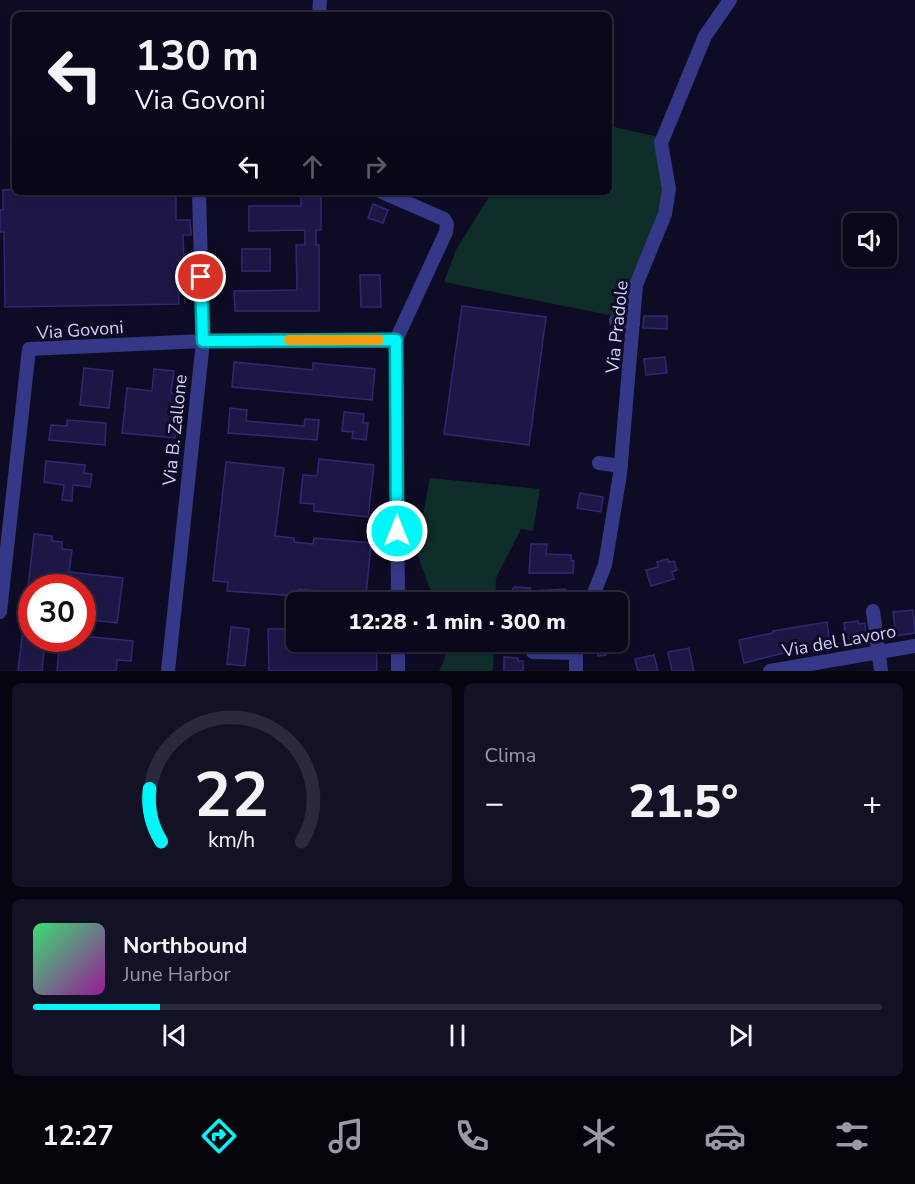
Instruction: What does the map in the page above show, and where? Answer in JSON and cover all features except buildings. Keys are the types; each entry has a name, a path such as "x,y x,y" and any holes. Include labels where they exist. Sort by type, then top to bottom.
{"street":[{"name":"Via Pradole","path":"594,592 605,565 621,465 636,285 665,214 669,189 661,143 705,36 730,0"},
{"name":"Via B. Zallone","path":"168,671 203,341 199,195"},
{"path":"389,195 444,219 447,224 446,232 396,340 398,592"},
{"path":"616,321 633,324"},
{"name":"Via Govoni","path":"0,612 30,349 203,341 396,340"},
{"path":"599,462 621,465"},
{"path":"873,611 881,671"},
{"name":"Via del Lavoro","path":"770,671 793,669 915,646"},
{"path":"398,652 398,671"},
{"path":"576,652 576,671"}],"green space":[{"path":"612,127 659,137 664,188 660,214 630,319 444,282 456,250 490,195 612,195"},
{"path":"430,478 540,489 533,531 521,529 496,578 495,592 431,592 416,551"},
{"path":"445,652 494,652 493,671 439,671"}],"slow traffic":[{"path":"289,340 379,340"}],"route":[{"path":"201,277 203,341 396,340 397,531"}]}
